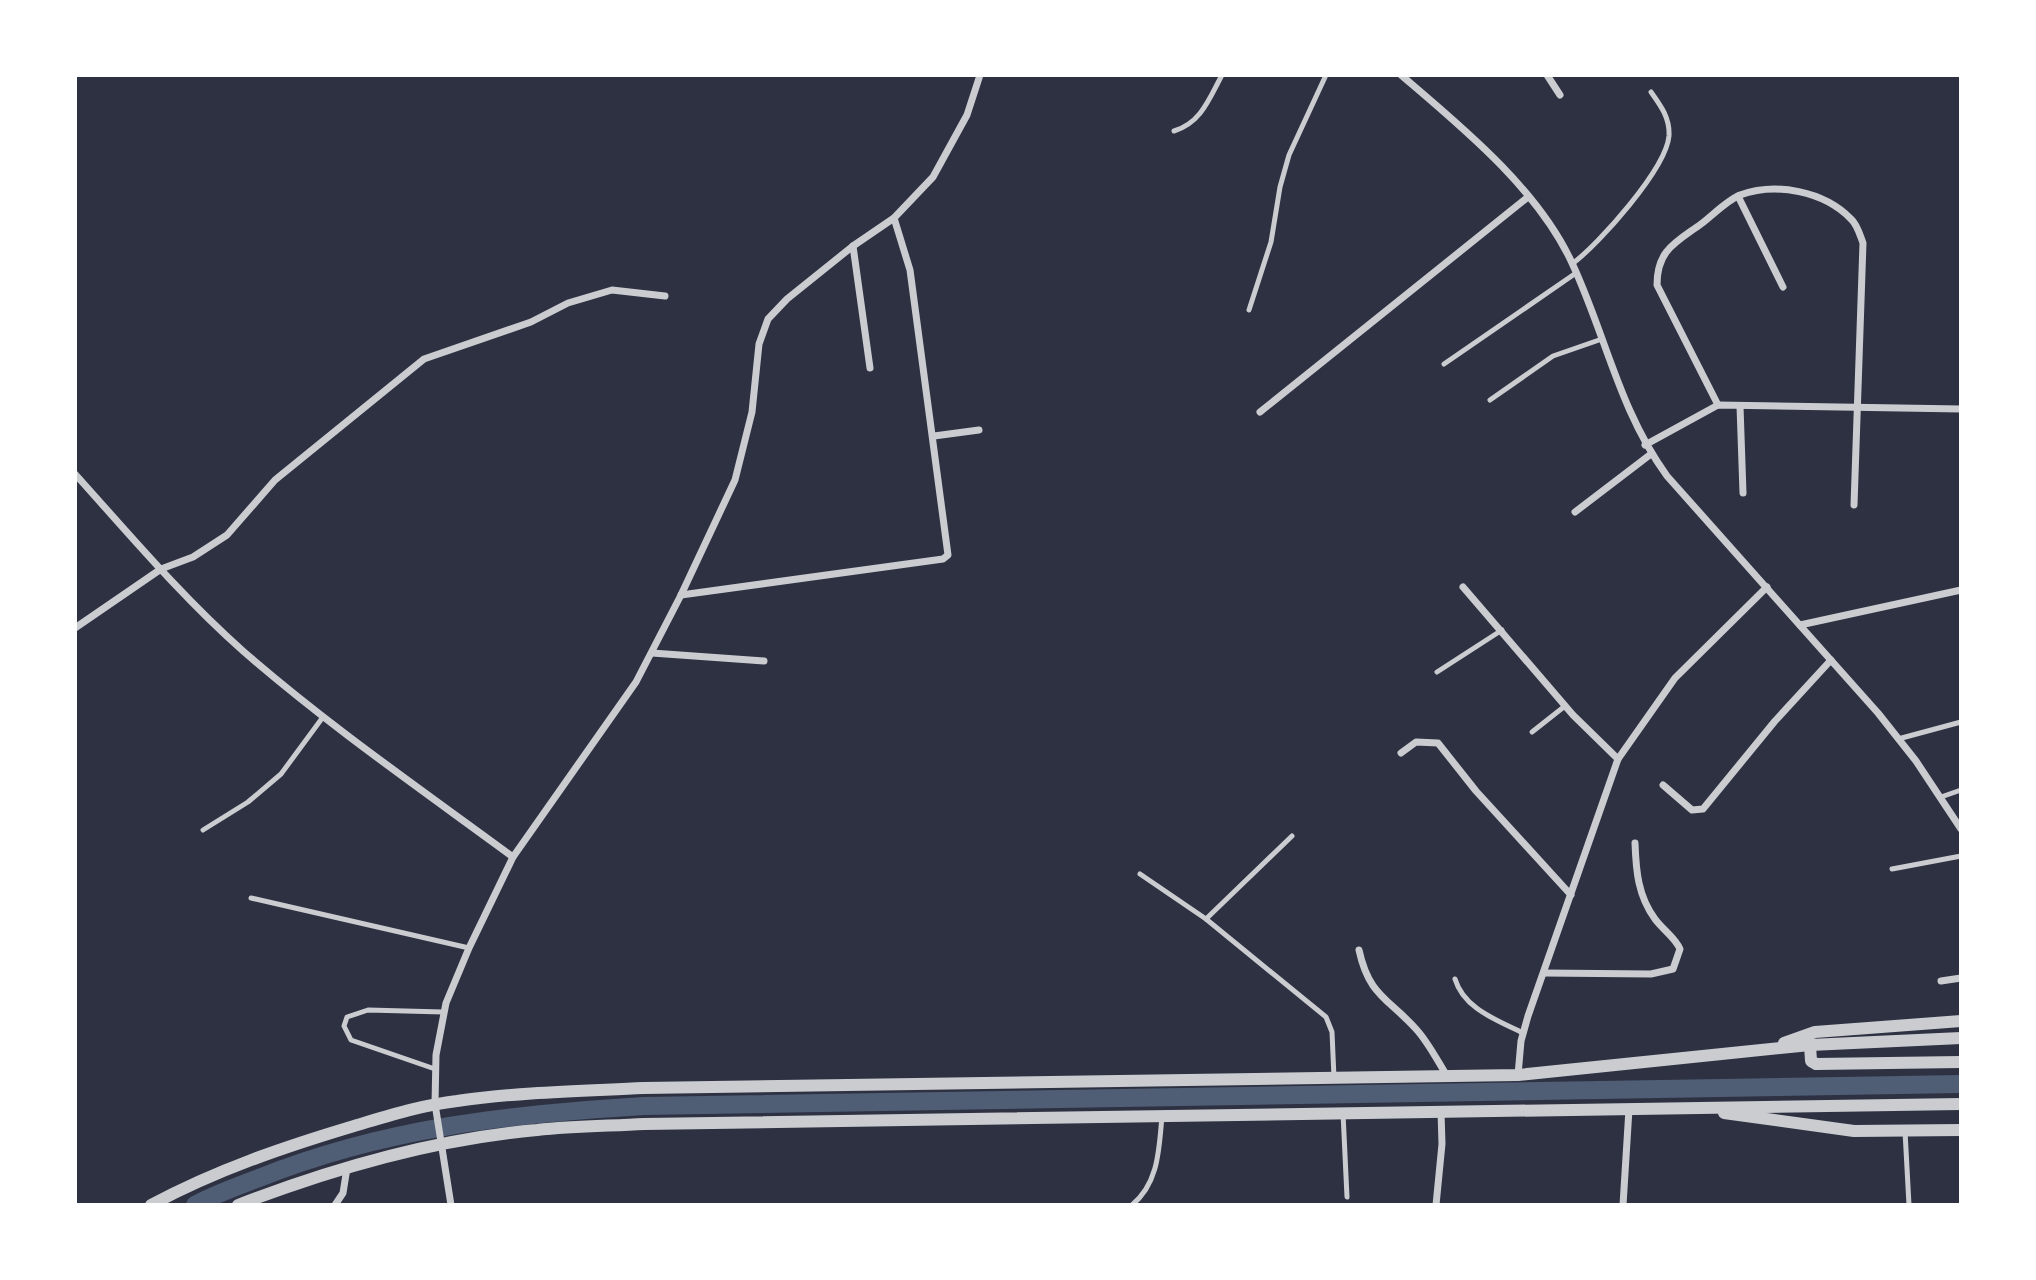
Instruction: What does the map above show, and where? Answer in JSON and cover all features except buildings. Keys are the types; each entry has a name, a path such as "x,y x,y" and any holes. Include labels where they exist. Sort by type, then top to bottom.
{"street":[{"path":"451,1205 435,1107 435,1069 443,1013 469,948 513,857 636,682 681,594 735,480 752,412 759,344 768,319 787,299 853,246 894,218 933,177 967,115 980,75"},
{"path":"1401,75 1463,128 1528,197 1557,236 1576,273 1630,416 1645,445 1898,739 1961,829"},
{"path":"1547,75 1560,95"},
{"path":"1718,405 1657,285 1657,264 1669,247 1738,196 1765,188 1793,189 1835,207 1853,220 1863,243 1855,405 1854,505"},
{"path":"1738,196 1783,287"},
{"path":"1260,412 1528,197"},
{"path":"681,594 943,559 950,549 910,270 894,218"},
{"path":"853,246 870,368"},
{"path":"75,628 161,569 193,557 227,535 275,480 424,359 531,322 568,303 612,290 664,296"},
{"path":"1645,445 1718,405 1855,405 1961,409"},
{"path":"1740,406 1743,493"},
{"path":"934,436 979,430"},
{"path":"1575,512 1651,453"},
{"path":"75,474 161,569 242,649 323,717 513,857"},
{"path":"1463,587 1565,706 1618,759"},
{"path":"1518,1075 1523,1033 1601,800 1618,759 1675,678 1767,587"},
{"path":"1800,625 1961,590"},
{"path":"652,653 764,661"},
{"path":"1663,785 1692,810 1703,809 1790,704 1831,660"},
{"path":"1401,753 1416,742 1438,743 1514,835 1571,895"},
{"path":"1544,972 1651,974 1673,969 1680,949 1653,917 1643,898 1636,870 1635,843"},
{"path":"1359,950 1364,975 1370,984 1418,1030 1447,1076"},
{"path":"1941,981 1961,978"},
{"path":"1767,1049 1815,1032 1961,1021"},
{"path":"151,1205 198,1180 301,1142 435,1107 533,1094 643,1088 1518,1075 1810,1045 1961,1038"},
{"path":"1810,1045 1811,1061 1816,1065 1961,1062"},
{"path":"237,1205 312,1176 441,1142 537,1130 644,1124 1961,1104"},
{"path":"1623,1205 1629,1108"},
{"path":"1688,1108 1854,1131 1961,1130"},
{"path":"1436,1205 1442,1144 1441,1112"},
{"path":"335,1205 343,1193 347,1167"}],"lane":[{"path":"1174,131 1189,127 1196,120 1222,75"},
{"path":"1249,310 1271,242 1279,187 1289,155 1326,75"},
{"path":"1572,264 1607,231 1658,166 1666,147 1666,116 1651,92"},
{"path":"1444,364 1576,273"},
{"path":"1490,400 1553,356 1602,339"},
{"path":"1437,672 1502,630"},
{"path":"1532,732 1565,706"},
{"path":"203,830 248,802 281,774 323,717"},
{"path":"1898,739 1961,722"},
{"path":"1941,797 1961,790"},
{"path":"1206,919 1292,836"},
{"path":"1892,869 1961,856"},
{"path":"1140,874 1206,919 1326,1017 1332,1032 1334,1078"},
{"path":"251,898 469,948"},
{"path":"1455,979 1460,995 1486,1015 1523,1033"},
{"path":"435,1069 351,1040 344,1026 348,1017 368,1010 443,1013"},
{"path":"1343,1113 1347,1197"},
{"path":"1132,1205 1144,1195 1157,1163 1162,1116"},
{"path":"1905,1131 1909,1205"}],"waterway":[{"path":"195,1205 227,1190 306,1161 400,1135 496,1119 594,1109 1961,1084"}]}
